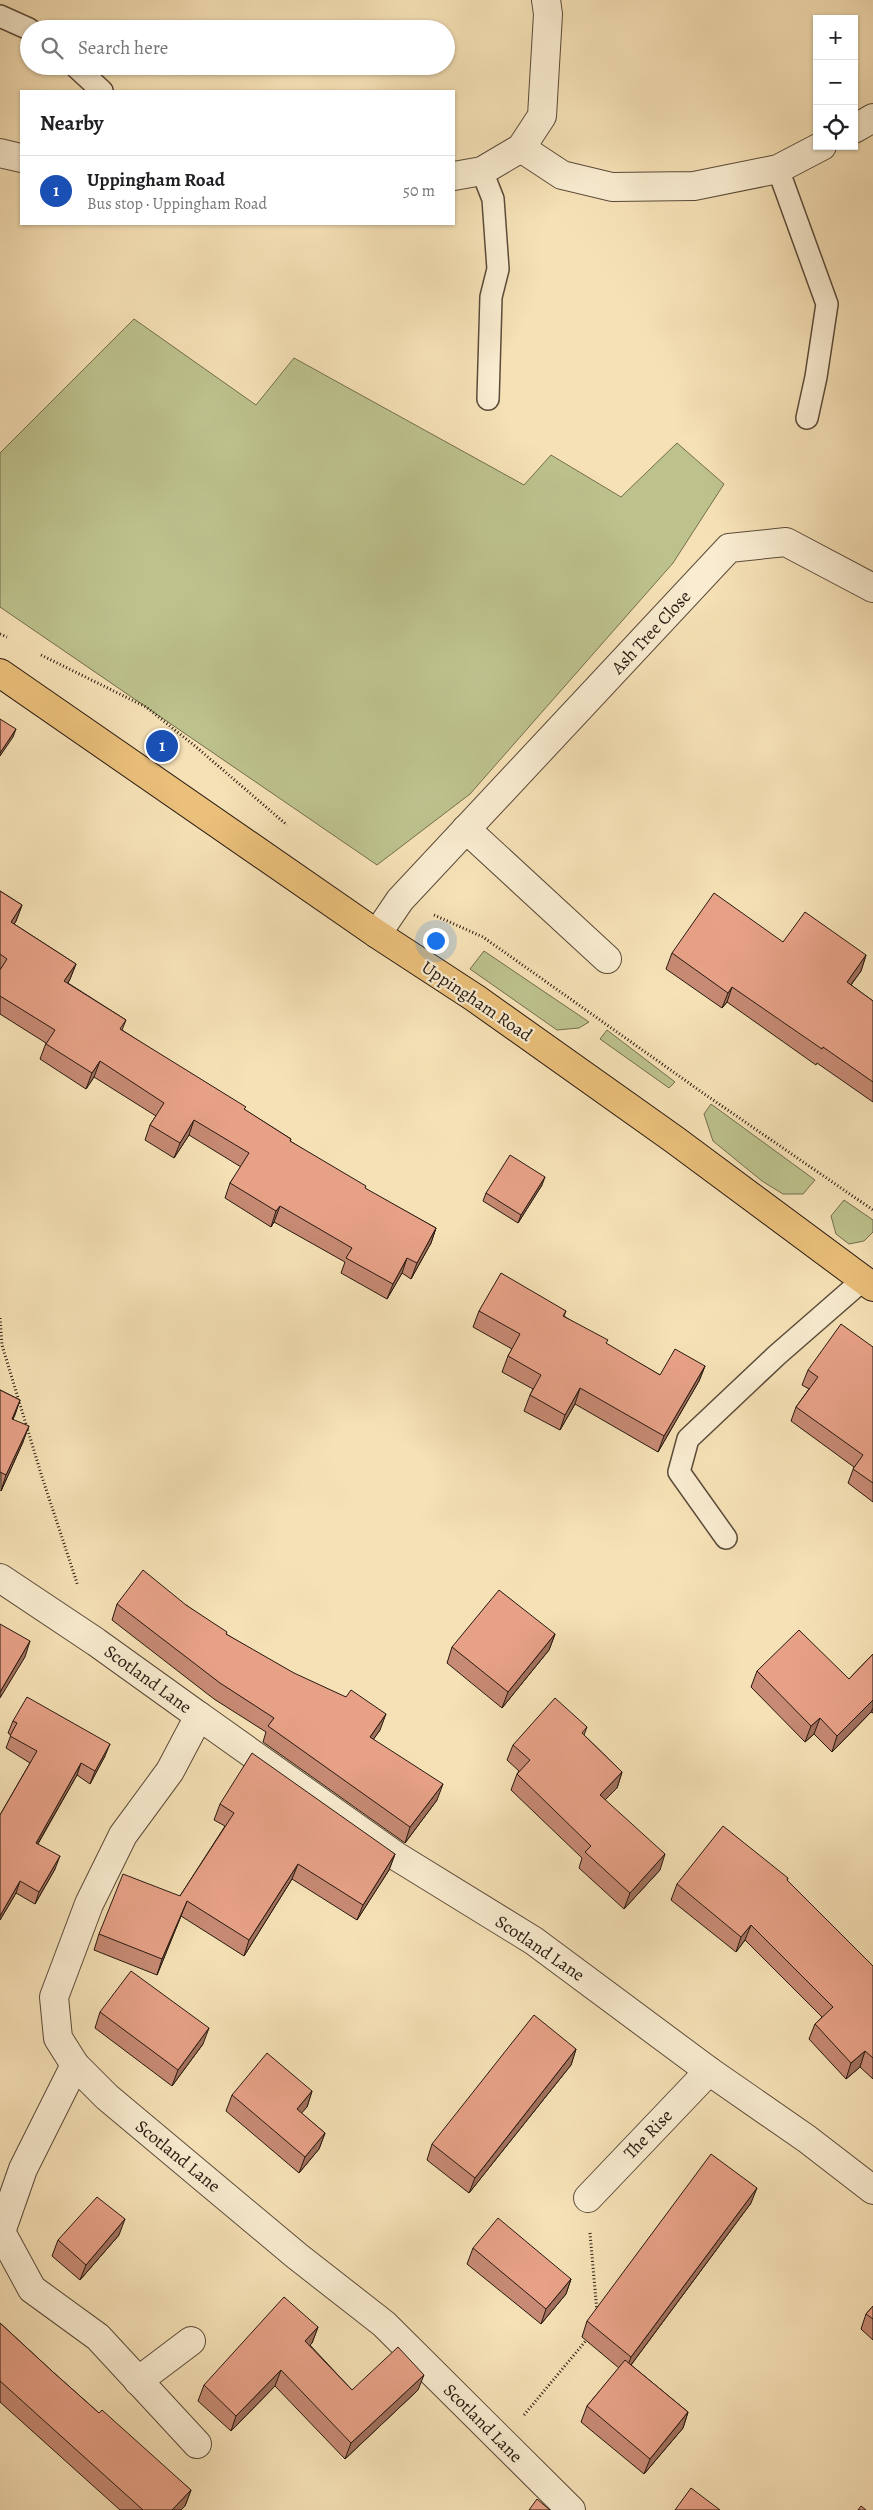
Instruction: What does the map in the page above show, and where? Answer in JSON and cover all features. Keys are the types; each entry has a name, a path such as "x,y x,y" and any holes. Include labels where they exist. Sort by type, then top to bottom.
{"highway":[{"name":"Uppingham Road","path":"0,673 377,934 475,998 667,1134 868,1284"}],"street":[{"path":"455,176 482,171 521,148 542,116 548,14 546,0"},
{"path":"858,127 873,118"},
{"path":"521,148 562,175 612,187 694,186 778,169 814,150"},
{"path":"0,153 20,158"},
{"name":"Ash Tree Close","path":"377,934 400,900 729,548 786,542 873,588"},
{"path":"466,830 607,959"},
{"name":"Scotland Lane","path":"0,1578 96,1642 396,1856 534,1941 709,2071 807,2139 873,2190"},
{"name":"Scotland Lane","path":"199,1716 170,1771 123,1834 89,1904 68,1955 54,1997 58,2038 75,2065 107,2097 297,2256 384,2324 571,2510"},
{"path":"75,2065 23,2169 1,2232 32,2289 98,2337 197,2444"},
{"name":"The Rise","path":"588,2198 709,2071"},
{"path":"138,2381 191,2341"}],"lane":[{"path":"0,16 20,25"},
{"path":"85,75 101,90"},
{"path":"778,169 827,304 816,377 807,418"},
{"path":"482,171 493,199 498,269 491,297 488,399"},
{"path":"726,1538 679,1472 688,1439 762,1369 868,1284"}],"path":[{"path":"0,634 8,638"},
{"path":"33,651 82,678 146,707 195,746 294,831"},
{"path":"400,900 482,937 703,1094 873,1210"},
{"path":"0,1318 2,1345 78,1587"},
{"path":"588,2198 597,2317"},
{"path":"501,2442 592,2334"}],"green space":[{"path":"134,319 256,405 294,358 524,485 551,455 621,497 677,443 724,484 673,563 470,794 377,865 0,607 0,453"},
{"path":"484,951 589,1022 579,1028 557,1030 470,969"},
{"path":"607,1030 675,1082 669,1088 600,1039"},
{"path":"711,1104 815,1180 803,1194 783,1194 762,1181 713,1141 704,1114"},
{"path":"844,1200 873,1220 873,1232 864,1241 849,1244 836,1234 831,1216"}],"building":[{"path":"0,719 16,729 0,753"},
{"path":"0,891 22,905 11,922 76,964 64,981 126,1020 120,1029 246,1107 244,1109 291,1139 290,1141 366,1186 365,1188 436,1228 417,1263 407,1258 393,1284 346,1258 352,1248 280,1206 276,1211 230,1183 249,1153 194,1120 180,1143 150,1125 164,1103 100,1061 92,1073 46,1044 55,1030 0,996 0,970 7,959 0,954"},
{"path":"714,893 783,942 805,912 866,955 847,982 873,1001 873,1082 732,987 728,993 672,953"},
{"path":"510,1155 545,1177 521,1215 486,1193"},
{"path":"501,1273 566,1311 563,1316 608,1340 606,1343 660,1375 675,1349 705,1366 664,1436 580,1388 565,1415 530,1395 541,1375 508,1356 520,1334 479,1311"},
{"path":"841,1324 873,1347 873,1483 853,1469 863,1455 796,1407 818,1377 808,1370"},
{"path":"0,1390 20,1400 12,1419 29,1426 6,1475 0,1472"},
{"path":"143,1570 186,1605 227,1632 226,1634 294,1673 346,1697 351,1690 386,1714 370,1737 443,1784 410,1827 268,1726 274,1718 220,1683 117,1604"},
{"path":"499,1590 555,1634 508,1692 452,1647"},
{"path":"0,1624 30,1641 0,1692"},
{"path":"799,1630 849,1679 873,1654 873,1700 837,1736 820,1718 811,1726 757,1671"},
{"path":"27,1697 110,1744 95,1771 81,1763 36,1843 60,1856 39,1892 20,1881 0,1916 0,1815 37,1751 10,1736 17,1723 13,1721"},
{"path":"555,1698 587,1727 582,1733 622,1772 600,1795 665,1854 630,1893 585,1852 591,1846 517,1774 530,1760 513,1745"},
{"path":"252,1753 395,1854 363,1905 298,1864 249,1940 187,1901 162,1959 99,1934 123,1874 180,1896 234,1813 220,1804"},
{"path":"723,1826 788,1878 787,1880 873,1966 873,2058 865,2051 851,2063 815,2024 833,2007 751,1925 741,1937 677,1884"},
{"path":"131,1971 209,2028 178,2070 100,2012"},
{"path":"534,2015 576,2049 475,2178 432,2144"},
{"path":"267,2053 312,2091 297,2109 325,2133 305,2157 232,2095"},
{"path":"711,2154 757,2188 631,2357 587,2321"},
{"path":"97,2197 125,2219 86,2265 58,2240"},
{"path":"498,2218 571,2279 546,2309 473,2248"},
{"path":"284,2297 318,2327 305,2341 352,2390 398,2347 424,2375 351,2443 281,2370 236,2416 204,2385"},
{"path":"873,2306 873,2319 866,2314"},
{"path":"0,2323 99,2413 102,2410 191,2490 172,2510 143,2510 0,2381"},
{"path":"625,2360 688,2412 650,2459 587,2406"},
{"path":"691,2488 720,2510 675,2510"},
{"path":"537,2499 550,2510 529,2510"},
{"path":"861,2506 866,2510 858,2510"}],"place":[{"name":"Uppingham Road","path":"162,746"}]}
